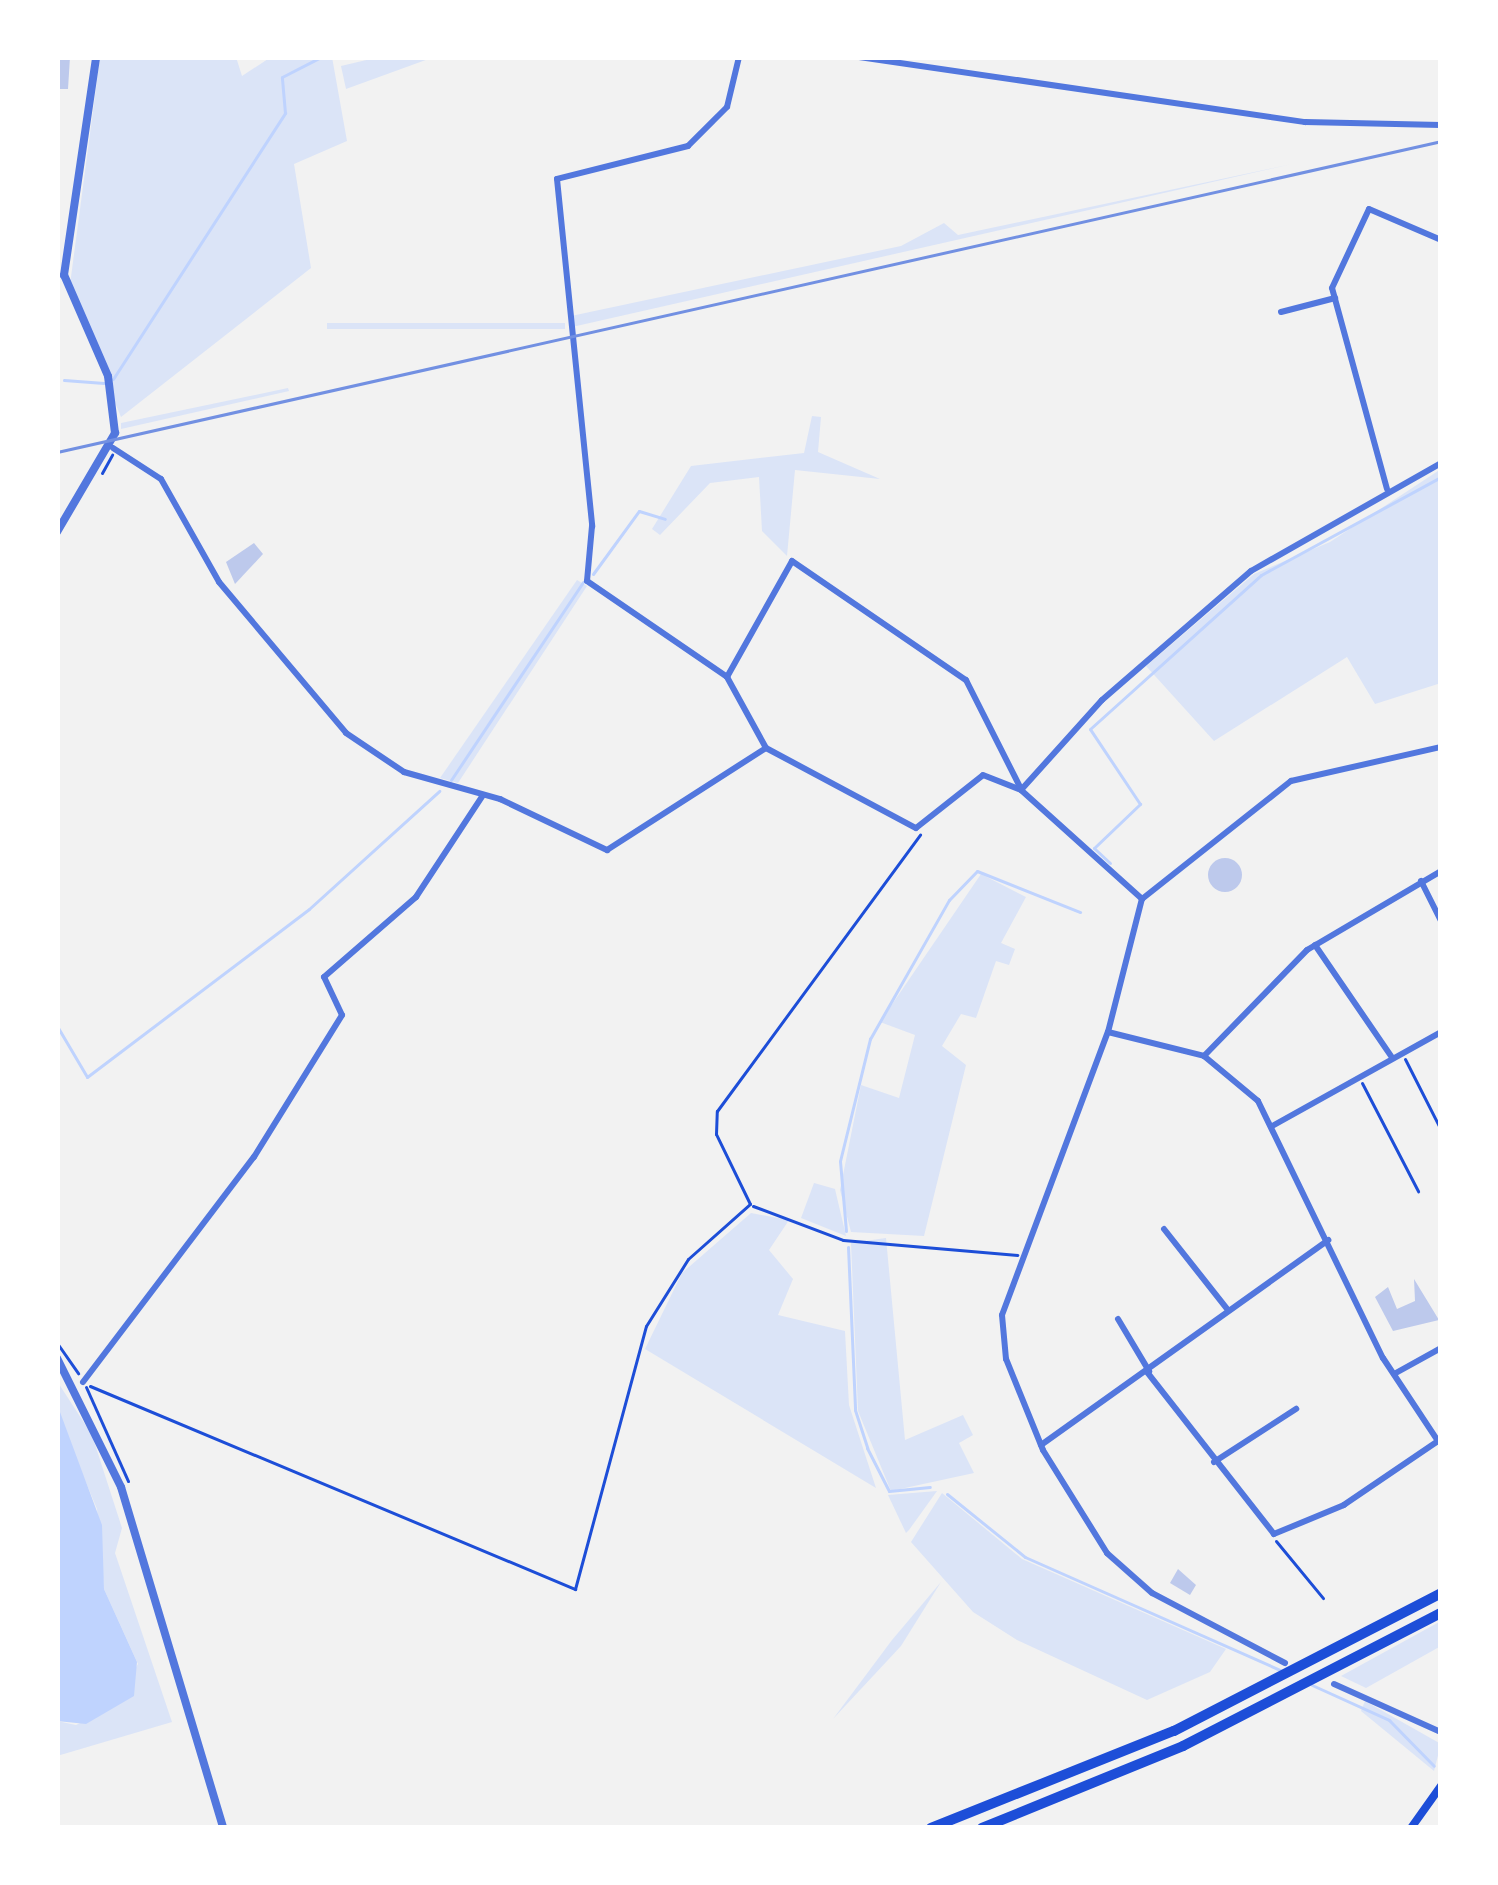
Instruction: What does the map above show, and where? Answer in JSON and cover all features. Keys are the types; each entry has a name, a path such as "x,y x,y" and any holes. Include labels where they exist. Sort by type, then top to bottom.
{"highway":[{"path":"931,1828 1278,1680 1441,1593"},
{"path":"982,1828 1292,1693 1441,1613"}],"main road":[{"path":"1412,1828 1441,1786"}],"street":[{"path":"57,532 112,448 108,376 64,275 96,57"},
{"path":"739,57 727,107 688,146 557,179 592,526 585,572 727,677 766,748 922,828 976,776 1021,790"},
{"path":"859,57 1305,122 1441,125"},
{"path":"1387,489 1335,298 1369,209 1441,240"},
{"path":"1281,312 1335,298"},
{"path":"112,448 160,479 219,582 346,733 404,772 483,795 607,850 766,748"},
{"path":"1021,790 1135,669 1251,572 1326,538 1387,489 1441,463"},
{"path":"727,677 792,561 967,680 1021,790 1142,899"},
{"path":"1285,1663 1128,1575 1073,1509 1041,1445 1002,1330 1024,1256 1108,1032 1142,899 1291,781 1441,747"},
{"path":"83,1382 244,1171 342,1015 324,976 416,896 483,795"},
{"path":"1204,1056 1316,945 1441,871"},
{"path":"1421,881 1441,921"},
{"path":"1316,945 1392,1057"},
{"path":"1108,1032 1204,1056 1274,1125 1394,1374 1438,1442 1344,1505 1274,1534 1148,1372 1118,1319"},
{"path":"1274,1125 1441,1032"},
{"path":"1164,1229 1228,1310"},
{"path":"1041,1445 1328,1240"},
{"path":"1394,1374 1441,1348"},
{"path":"57,1358 121,1487 223,1828"},
{"path":"1214,1462 1297,1409"},
{"path":"1334,1684 1441,1732"}],"path":[{"path":"922,828 718,1111 716,1134 750,1204 843,1240 1024,1256"},
{"path":"1401,1052 1441,1130"},
{"path":"1359,1076 1418,1191"},
{"path":"57,1343 83,1382 575,1589 646,1326 688,1259 750,1204"},
{"path":"1274,1534 1323,1598"}],"shaded area":[{"path":"236,57 242,76 271,57 332,57 347,141 294,164 311,268 121,417 69,292 100,58"},
{"path":"379,57 434,57 346,89 341,66"},
{"path":"1292,164 572,327 571,316 901,246 944,223 958,235"},
{"path":"327,323 565,323 565,329 327,329"},
{"path":"289,391 121,429 121,423"},
{"path":"812,416 821,417 818,452 880,479 795,470 787,556 762,531 759,477 710,483 660,535 652,529 691,466 804,453"},
{"path":"1441,469 1441,683 1375,704 1347,657 1214,741 1146,666 1254,574 1330,542"},
{"path":"577,580 587,586 458,783 440,778"},
{"path":"981,874 1026,897 1001,943 1015,949 1009,965 996,961 976,1018 961,1014 942,1046 966,1065 924,1236 851,1232 840,1190 861,1085 899,1098 915,1035 880,1022"},
{"path":"814,1183 835,1189 846,1236 801,1218"},
{"path":"751,1213 789,1220 769,1250 793,1279 778,1315 845,1331 849,1405 876,1488 645,1349 682,1273"},
{"path":"886,1238 905,1440 963,1415 973,1435 959,1443 974,1473 891,1491 858,1411 851,1243"},
{"path":"57,1381 92,1435 122,1528 115,1553 172,1722 57,1756 57,1721 76,1725 113,1707 138,1664 104,1589 97,1509 60,1420"},
{"path":"937,1491 909,1530 906,1533 888,1495"},
{"path":"942,1493 1022,1559 1226,1649 1210,1672 1147,1700 1017,1640 973,1612 911,1542"},
{"path":"941,1582 901,1646 833,1719 892,1640"},
{"path":"1441,1621 1441,1646 1366,1688 1341,1676"},
{"path":"1365,1701 1441,1744 1434,1771 1361,1711"}],"water":[{"path":"57,1404 102,1525 104,1589 137,1662 134,1696 86,1724 57,1721"}],"building":[{"path":"57,57 70,57 68,89 57,89"},
{"path":"254,543 263,554 235,584 226,562"},
{"path":"1225,858 1237,863 1242,875 1237,887 1225,892 1213,887 1208,875 1213,863"},
{"path":"1414,1279 1439,1320 1393,1331 1375,1297 1388,1287 1397,1309 1415,1301"},
{"path":"1178,1569 1196,1585 1190,1595 1170,1583"}],"waterway":[{"path":"113,379 285,113 282,77 321,57"},
{"path":"64,380 104,383"},
{"path":"1110,863 1094,848 1140,804 1090,729 1261,575 1441,477"},
{"path":"593,574 639,511 665,519"},
{"path":"451,780 583,582"},
{"path":"57,1026 87,1077 309,909 439,791"},
{"path":"846,1231 840,1161 870,1039 949,900 977,871 1080,912"},
{"path":"848,1247 855,1410 867,1448 889,1491 930,1487"},
{"path":"947,1494 1025,1557 1282,1671"},
{"path":"1312,1685 1389,1720 1434,1766"}],"railway":[{"path":"57,452 1441,141"}]}
